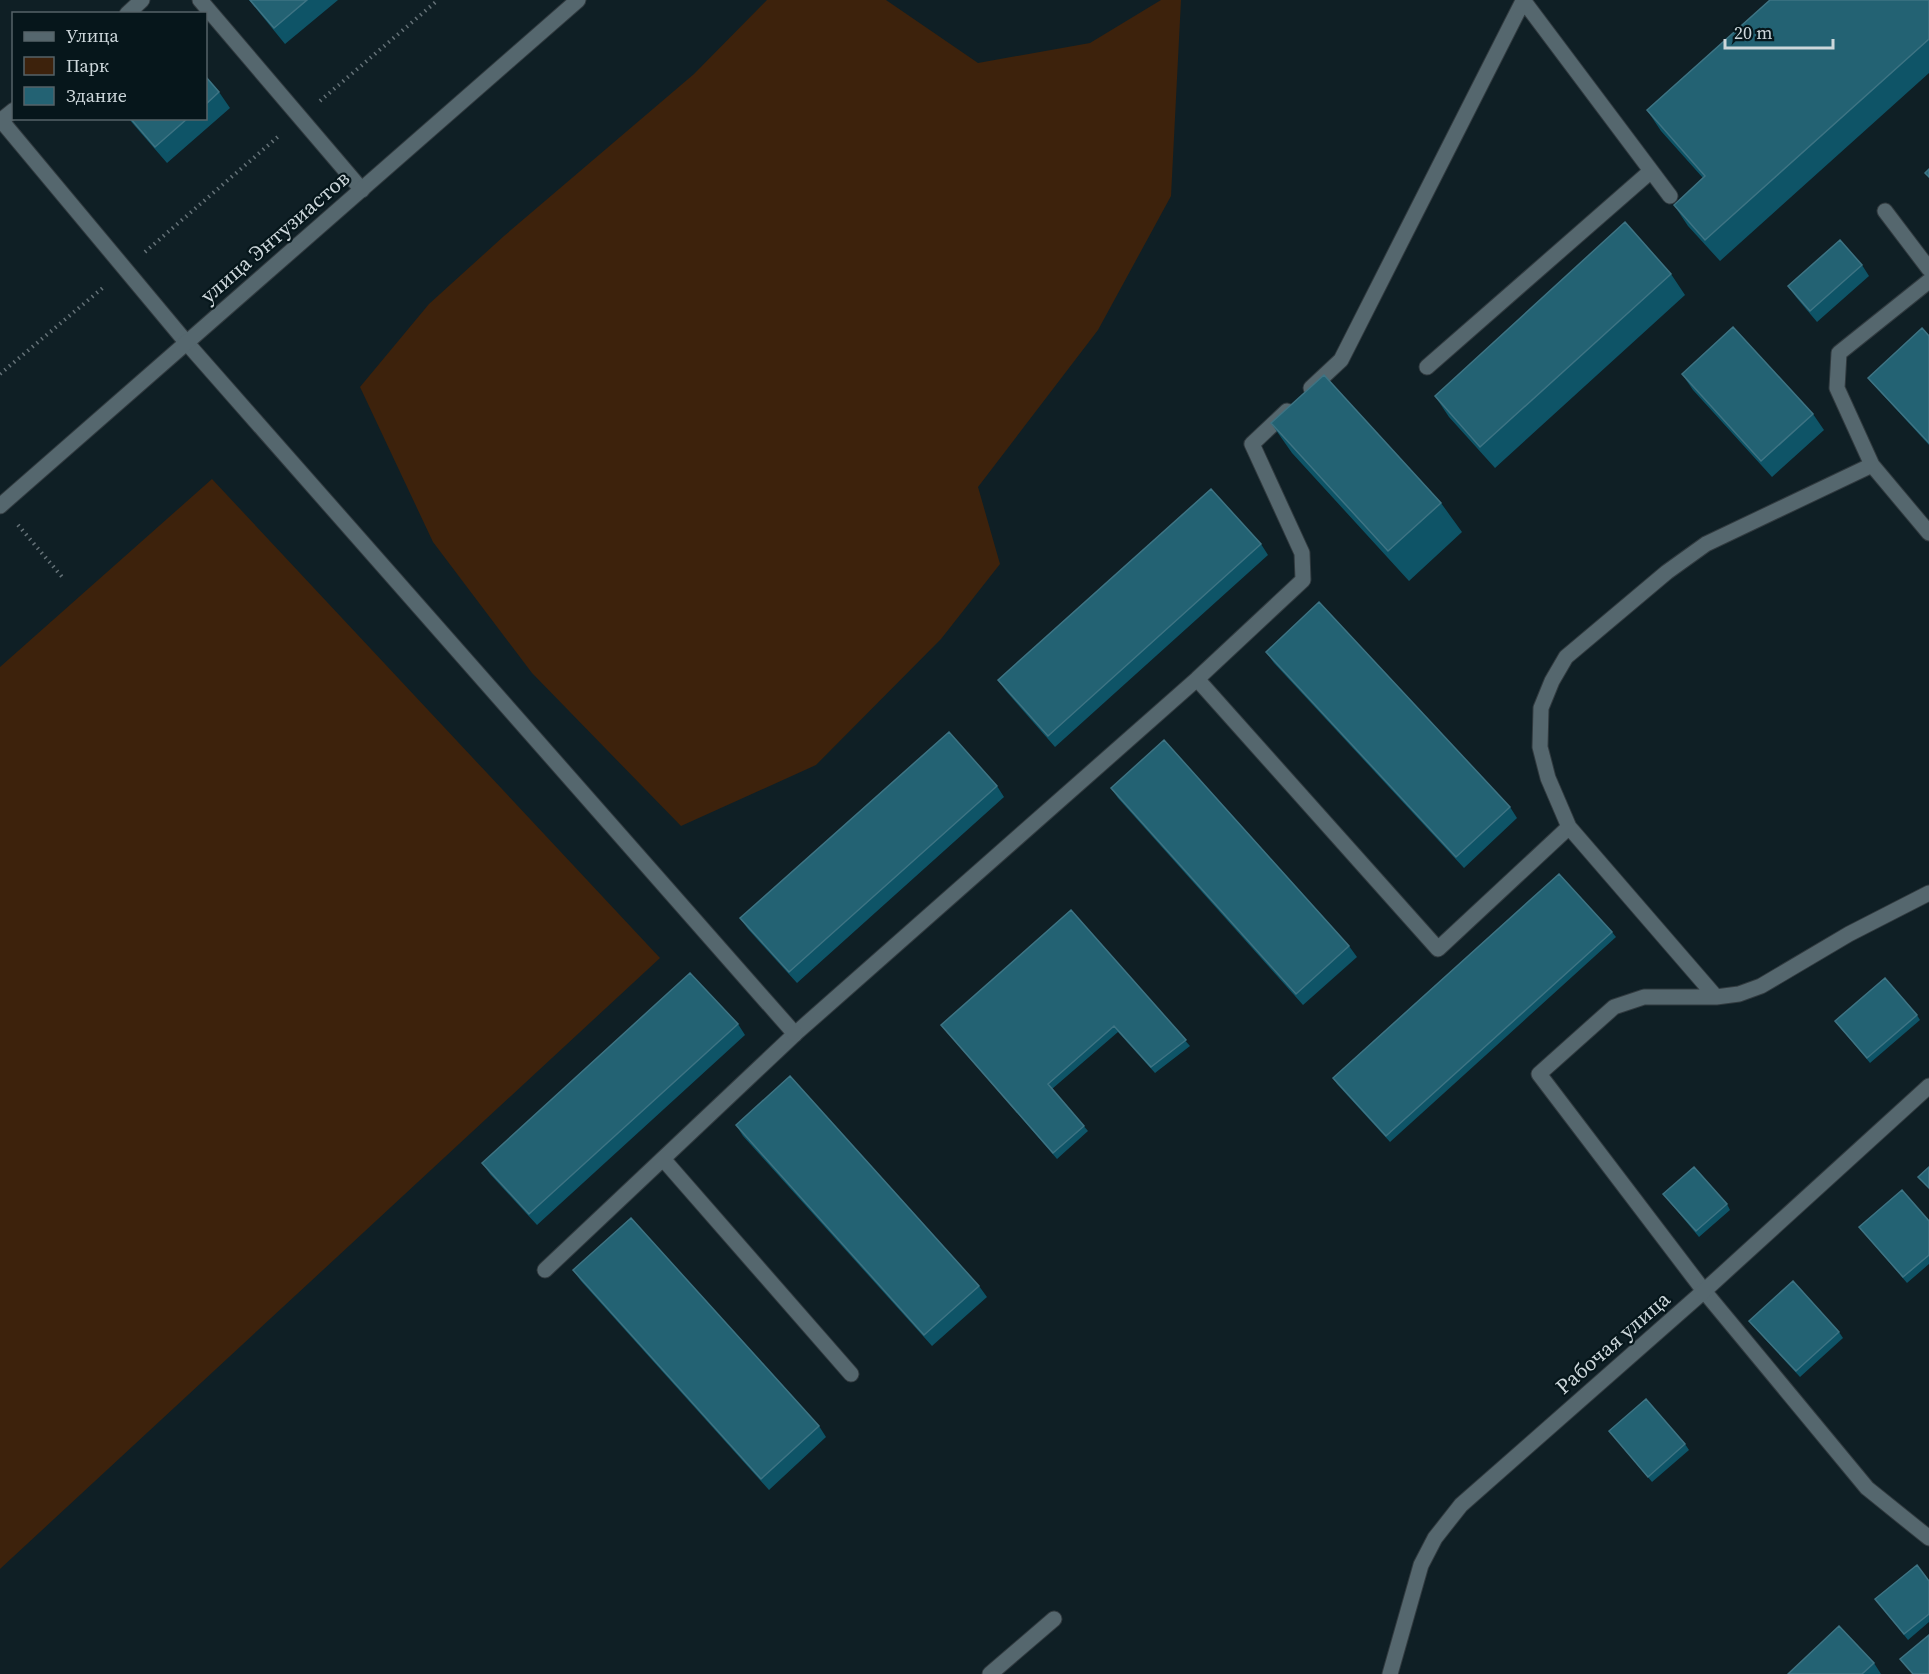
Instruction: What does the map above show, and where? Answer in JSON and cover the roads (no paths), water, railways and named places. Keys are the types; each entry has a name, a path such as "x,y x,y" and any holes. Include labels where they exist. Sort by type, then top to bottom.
{"street":[{"path":"129,12 142,0"},
{"path":"200,0 362,190"},
{"name":"улица Энтузиастов","path":"0,506 578,0"},
{"path":"545,1270 795,1034 1197,679 1303,580 1302,553 1252,444 1341,360 1523,0 1670,196"},
{"path":"0,120 186,342 795,1034"},
{"path":"1427,367 1651,171"},
{"path":"1885,211 1929,269"},
{"path":"1929,281 1839,353 1837,388 1872,465 1929,533"},
{"path":"1716,997 1569,827 1548,778 1540,747 1540,708 1566,657 1667,572 1706,544 1872,465"},
{"path":"1197,679 1438,949 1569,827"},
{"path":"1929,893 1849,934 1761,986 1739,994 1716,997 1644,997 1614,1007 1539,1074 1704,1291 1867,1488 1929,1538"},
{"name":"Рабочая улица","path":"1390,1674 1421,1565 1435,1538 1461,1505 1704,1291 1929,1086"},
{"path":"664,1160 851,1374"},
{"path":"990,1674 1054,1619"}]}
